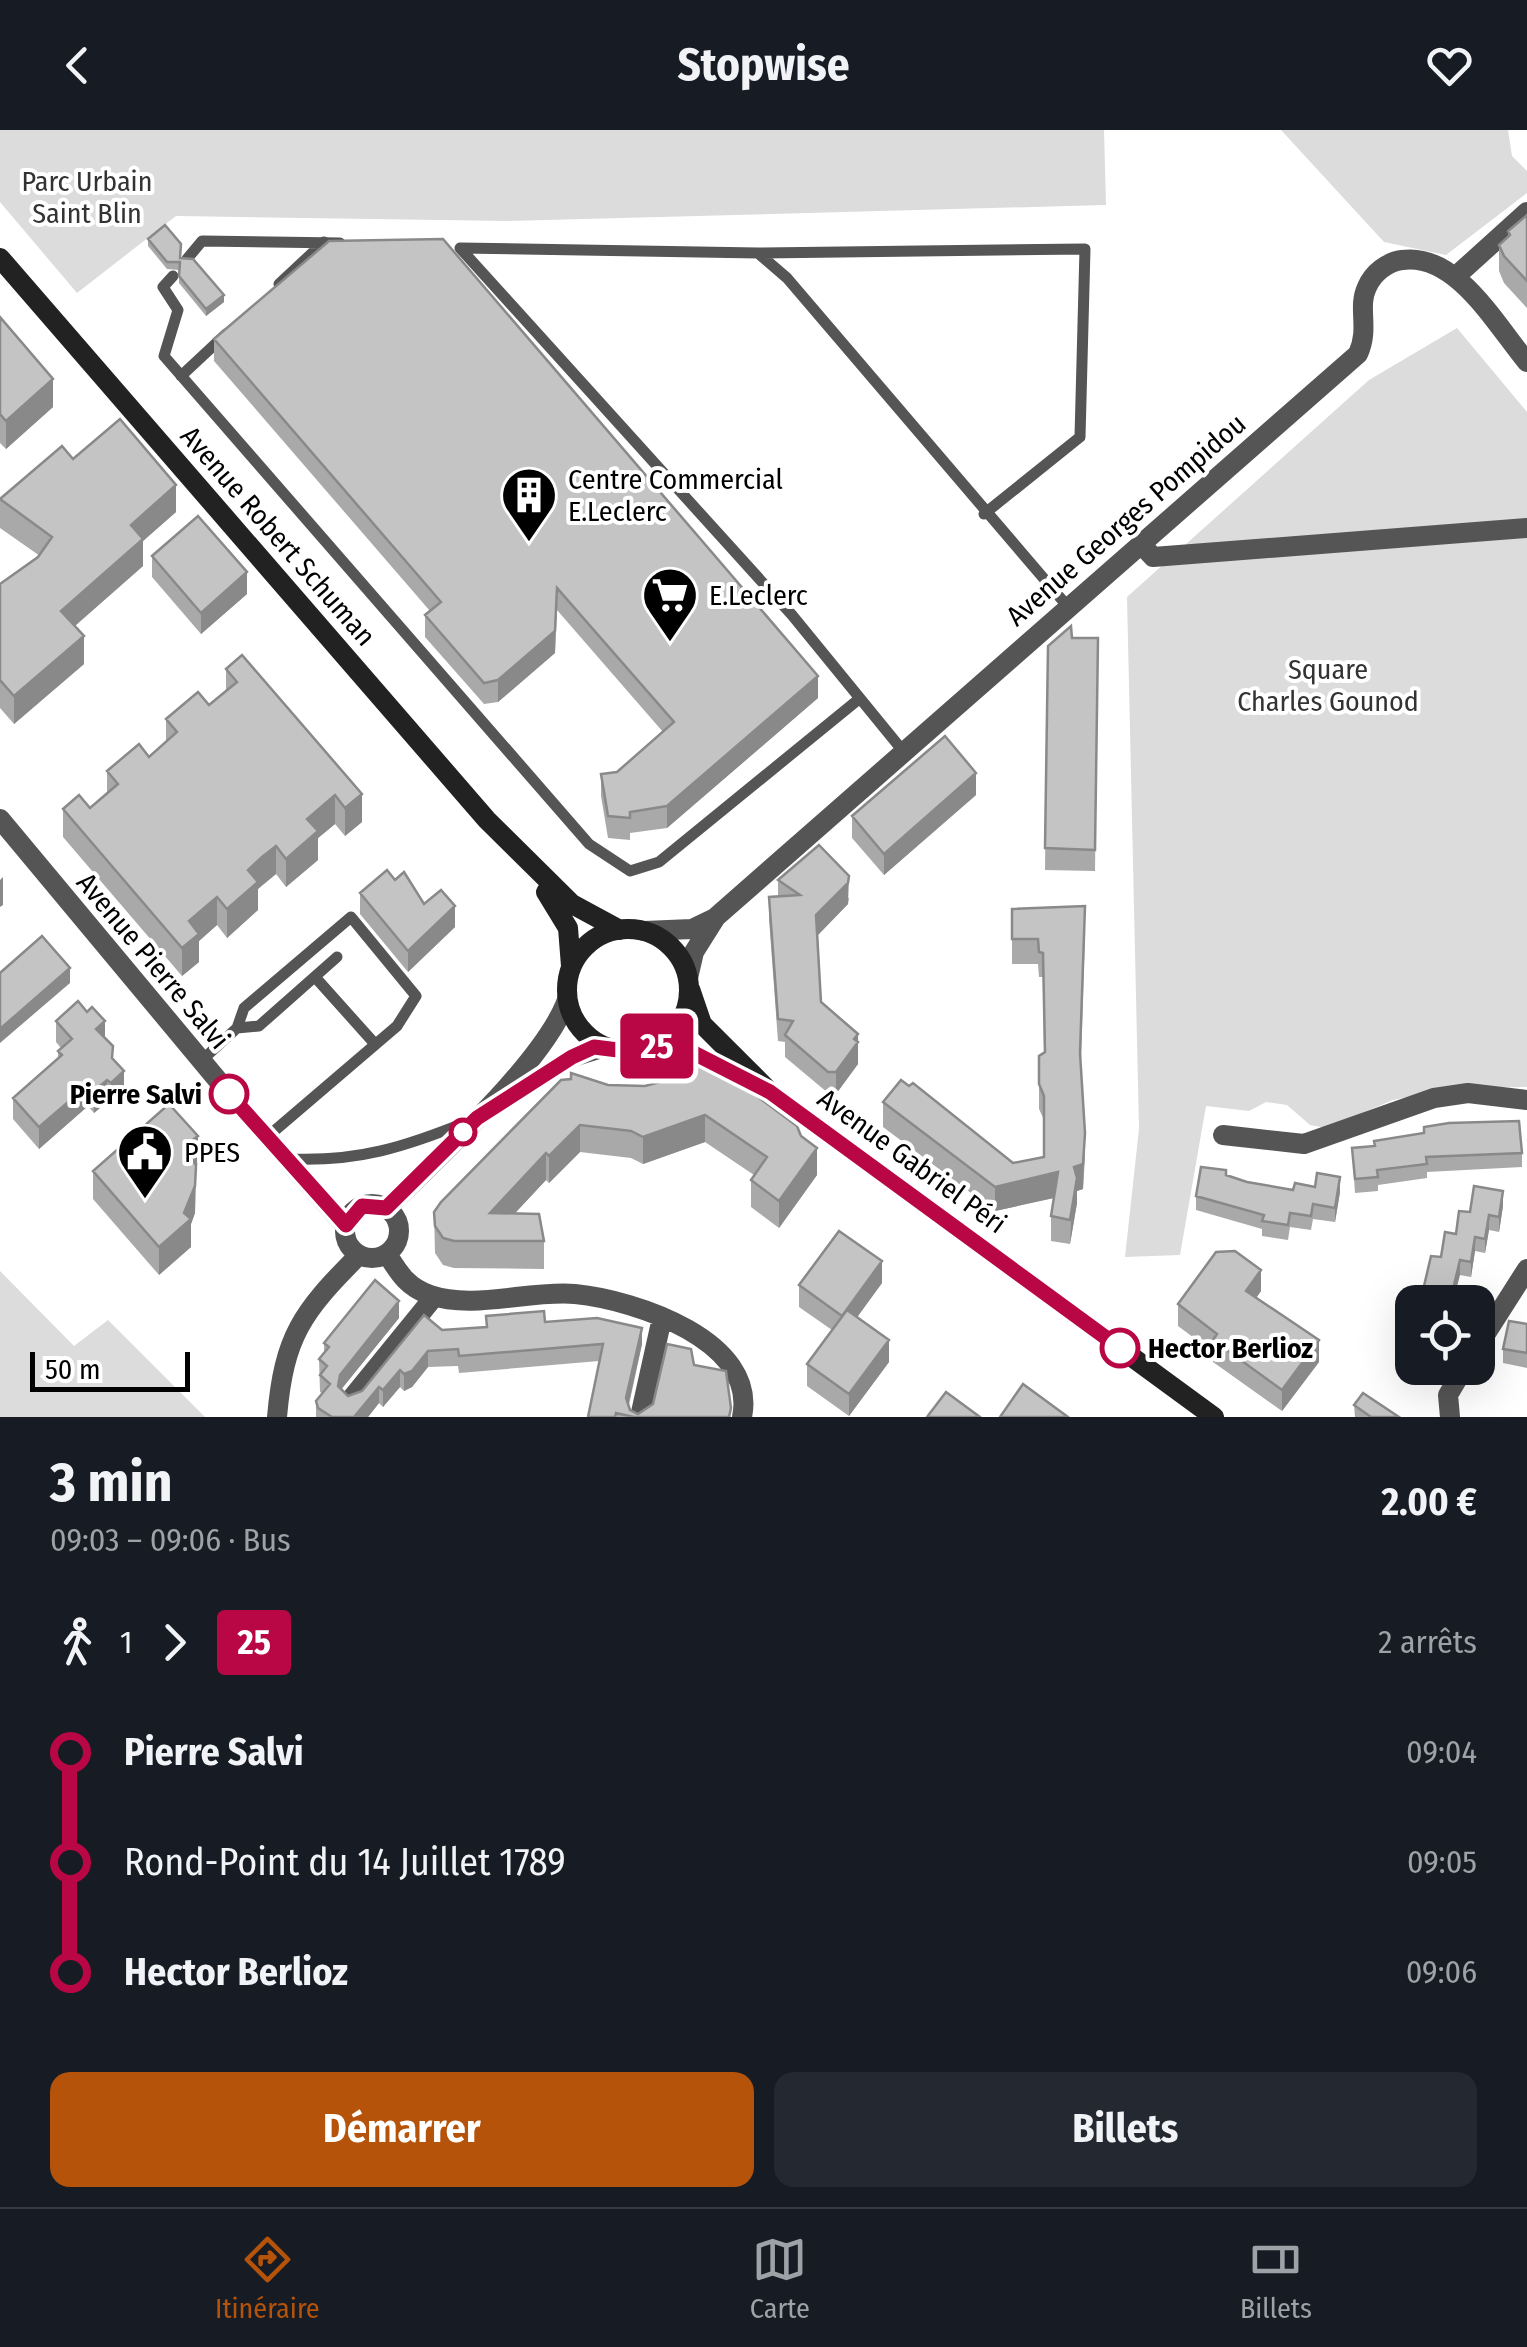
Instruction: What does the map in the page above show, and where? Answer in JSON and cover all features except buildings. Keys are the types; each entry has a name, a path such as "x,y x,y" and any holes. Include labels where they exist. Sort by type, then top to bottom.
{"main road":[{"name":"Avenue Robert Schuman","path":"0,258 515,850 572,904 620,930"},
{"name":"Avenue Robert Schuman","path":"515,850 568,928 571,969"},
{"path":"620,930 644,931 666,942 679,955 689,984 680,1024 654,1046 634,1052 605,1047 583,1032 567,1000 571,969 583,949 597,937 620,930"},
{"name":"Avenue Gabriel Péri","path":"689,984 702,1024 770,1092 1214,1417"},
{"name":"Avenue Gabriel Péri","path":"654,1046 684,1048 770,1092"}],"street":[{"path":"1455,277 1527,212"},
{"name":"Avenue Georges Pompidou","path":"644,931 692,929 716,917 1358,354 1366,337 1366,289 1377,272 1394,261 1419,258 1437,263 1455,277 1527,362"},
{"path":"1141,544 1153,557 1527,528"},
{"name":"Avenue Pierre Salvi","path":"0,820 266,1138 346,1225"},
{"name":"Avenue Georges Pompidou","path":"689,984 694,952 716,917"},
{"path":"386,1208 399,1231 387,1254 373,1258 359,1255 347,1242 346,1225 362,1206 386,1208 477,1118 556,1027 567,1000"},
{"path":"477,1118 572,1057 605,1047"},
{"path":"1224,1135 1304,1144 1434,1098 1468,1093 1527,1100"},
{"path":"387,1254 406,1284 434,1297 576,1294 662,1318 711,1343 729,1360 746,1390 742,1417"},
{"path":"277,1417 287,1347 306,1313 359,1255"},
{"path":"1495,1320 1525,1274"},
{"path":"351,1399 434,1297"},
{"path":"640,1417 662,1318"},
{"path":"1450,1417 1448,1395 1454,1385"}],"lane":[{"path":"187,259 202,242 363,244"},
{"path":"267,296 324,242"},
{"path":"440,247 758,253 1085,248 1080,436 984,514"},
{"path":"460,248 792,614 902,751"},
{"path":"758,253 786,278 984,514 1069,608"},
{"path":"173,276 163,287 178,310 164,356 588,844 630,871 660,862 859,699"},
{"path":"181,376 238,322"},
{"path":"202,1062 237,1028 244,1008 351,917 416,996 398,1026 266,1138"},
{"path":"237,1028 259,1026 337,958"},
{"path":"315,977 376,1044"},
{"path":"284,1159 340,1161 387,1152 477,1118"}],"green space":[{"name":"Parc Urbain Saint Blin","path":"0,130 1104,130 1106,205 508,221 176,216 77,293 0,202"},
{"path":"1281,130 1508,130 1512,156 1527,171 1527,193 1446,255 1384,242"},
{"name":"Square Charles Gounod","path":"1457,328 1527,412 1527,1087 1452,1088 1393,1100 1326,1128 1310,1125 1287,1105 1266,1102 1249,1111 1206,1106 1180,1255 1125,1257 1139,1129 1127,597 1369,380"},
{"path":"0,1271 74,1346 108,1320 205,1417 0,1417"}],"bus line":[{"name":"25","path":"229,1094 346,1225 354,1210 362,1206 386,1208 477,1118 572,1057 594,1047 634,1052 654,1046 684,1048 770,1092 1120,1348"}],"place":[{"name":"Centre Commercial E.Leclerc","path":"529,544"},
{"name":"E.Leclerc","path":"670,644"},
{"name":"Pierre Salvi","path":"229,1094"},
{"name":"PPES","path":"145,1201"},
{"name":"Hector Berlioz","path":"1120,1348"}]}
